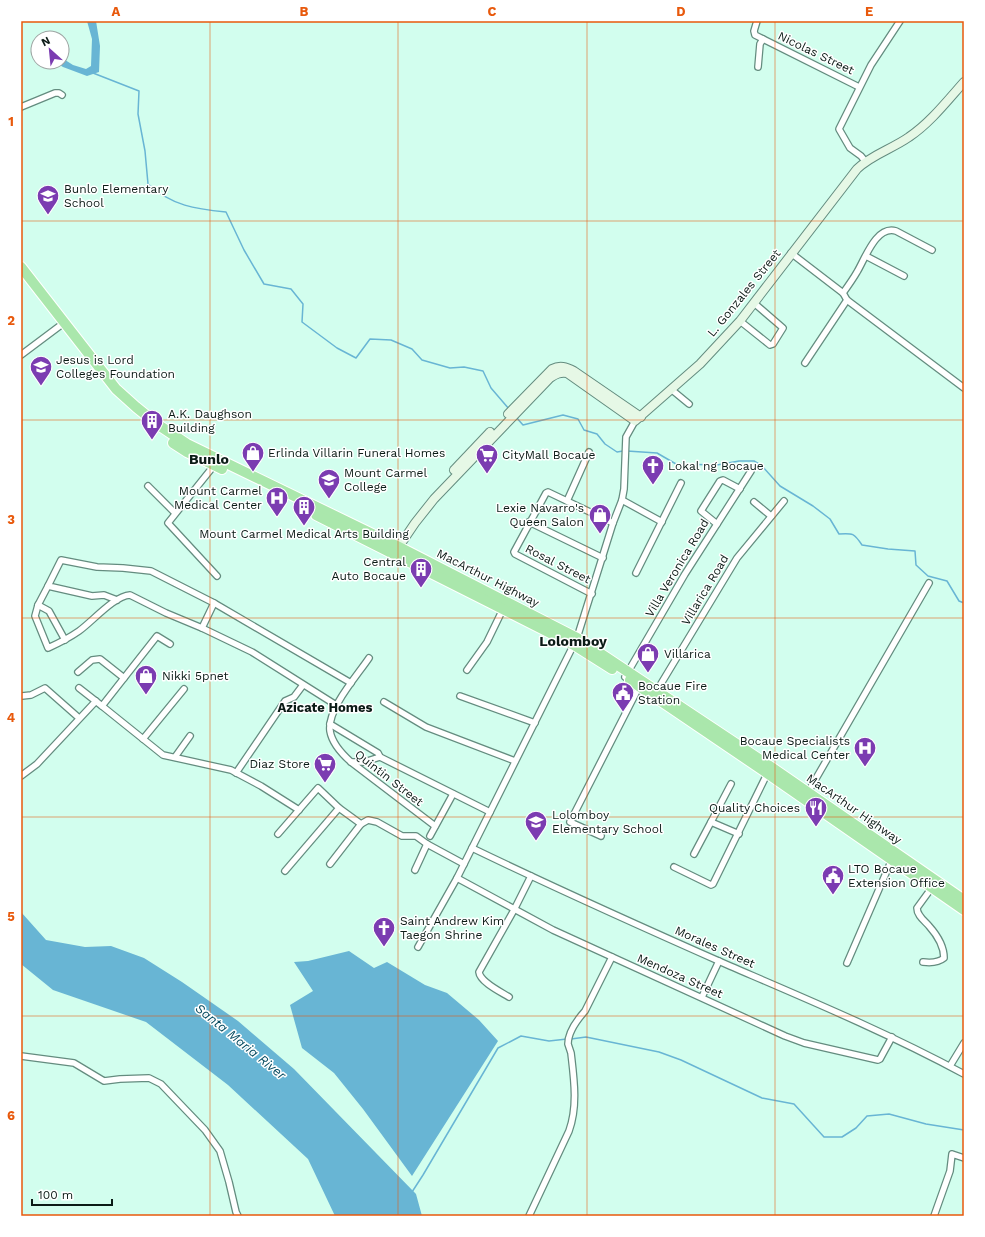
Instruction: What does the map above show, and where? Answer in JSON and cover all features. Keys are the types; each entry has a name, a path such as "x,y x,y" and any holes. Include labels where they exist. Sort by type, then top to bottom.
{"highway":[{"name":"MacArthur Highway","path":"21,267 62,324"},
{"name":"MacArthur Highway","path":"21,278 88,354 116,389 157,424 216,462 576,642 627,674 895,857 934,884 964,910"},
{"name":"MacArthur Highway","path":"394,550 503,609 576,642"},
{"name":"MacArthur Highway","path":"627,674 639,687 655,693"},
{"name":"MacArthur Highway","path":"934,884 964,900"}],"street":[{"name":"Nicolas Street","path":"757,21 754,34 859,87"},
{"path":"865,161 850,148 839,129 871,65 900,21"},
{"path":"758,66 760,44 763,39"},
{"name":"L. Gonzales Street","path":"576,642 613,523 622,500 624,489 626,437 638,419 700,364 740,321 857,169 865,161 909,137 927,123 964,82"},
{"path":"21,107 55,93 62,95"},
{"path":"843,293 873,242 883,232 890,229 896,230 932,250"},
{"path":"791,253 843,293 847,300 964,388"},
{"path":"866,256 904,276"},
{"path":"805,363 847,300"},
{"path":"740,321 770,345 773,344 783,328 754,303"},
{"path":"21,355 62,324"},
{"path":"394,550 434,499 552,369 557,367 566,367 574,371 638,419"},
{"path":"672,390 689,404"},
{"path":"567,501 588,452"},
{"path":"216,462 168,523 217,576"},
{"name":"Villa Veronica Road","path":"627,674 685,574 751,472"},
{"path":"717,524 701,511 720,481 724,480 740,489"},
{"path":"636,573 681,483"},
{"path":"148,486 175,513"},
{"path":"603,558 530,522 546,492 613,523"},
{"path":"622,500 662,522"},
{"name":"Villarica Road","path":"655,693 737,558 784,501"},
{"path":"754,502 771,516"},
{"name":"Rosal Street","path":"530,522 514,553 592,594"},
{"path":"336,705 252,652 130,595 124,596 117,600 80,630 65,640 48,648 35,616 38,605 61,560 97,567 151,571 214,603 351,683"},
{"path":"806,796 929,583"},
{"path":"48,586 92,596 104,595 117,600"},
{"path":"202,628 214,603"},
{"path":"38,605 48,611 65,640"},
{"path":"467,670 487,642 503,609"},
{"path":"102,706 156,636 170,644"},
{"path":"418,947 457,878 576,642"},
{"path":"369,658 336,705 330,724 378,753 380,757 490,812"},
{"path":"78,672 92,660 100,659 124,678"},
{"path":"236,773 285,701 294,697 303,685"},
{"path":"601,836 570,822 639,687"},
{"path":"22,696 31,695 45,688 79,718"},
{"path":"79,688 163,755 231,770 261,786 299,810"},
{"path":"144,740 184,689"},
{"path":"460,696 536,723"},
{"path":"21,776 37,764 96,701"},
{"path":"384,702 426,727 516,761"},
{"name":"Quintin Street","path":"330,724 330,731 333,739 351,762 435,826"},
{"path":"175,757 190,736"},
{"path":"351,762 364,762 380,757"},
{"path":"674,867 711,885 713,884 739,834 769,770"},
{"path":"694,854 731,784"},
{"path":"278,834 318,788 339,808 361,824"},
{"path":"430,836 453,794"},
{"path":"285,871 339,808"},
{"path":"330,864 361,824 368,820 377,822 402,836 416,836 427,844 464,864"},
{"path":"711,822 739,834"},
{"path":"415,870 427,844"},
{"name":"Morales Street","path":"472,848 719,961 892,1037 964,1074"},
{"path":"847,963 895,857"},
{"path":"509,997 484,981 479,975 479,972 514,910 531,876"},
{"name":"Mendoza Street","path":"457,878 553,930 785,1036 804,1043 878,1060 892,1037"},
{"path":"924,962 931,963 940,961 944,958 944,951 938,938 917,913 917,908 934,884"},
{"path":"529,1216 573,1120 574,1085 568,1044 571,1032 585,1011 612,957"},
{"path":"702,997 719,961"},
{"path":"950,1066 964,1043"},
{"path":"21,1056 74,1063 104,1081 149,1078 161,1084 205,1130 220,1150 238,1216"},
{"path":"934,1216 950,1171 952,1154 964,1158"}],"water":[{"path":"87,21 96,21 100,46 99,72 87,76 70,70 70,63 86,69 91,66 92,39"},
{"name":"Santa Maria River","path":"21,912 46,940 85,947 111,946 144,958 182,982 238,1021 294,1069 416,1194 422,1216 335,1216 308,1159 228,1085 146,1022 53,990 21,964"},
{"path":"349,951 374,968 387,962 425,985 447,993 479,1020 498,1041 412,1176 363,1109 334,1073 302,1048 290,1005 313,991 294,962 308,961"}],"waterway":[{"path":"93,73 139,91 138,114 145,151 148,184 175,202 194,208 226,212 244,250 264,284 291,289 303,304 302,322 337,348 356,358 370,339 391,340 412,349 422,360 450,368 464,367 483,371 491,388 509,409"},
{"path":"516,417 523,425 563,415 578,419 584,430 597,434 605,444 617,452 623,451"},
{"path":"627,451 657,453 676,464 717,465 739,461 754,461 762,466 780,486 813,506 830,519 839,534 853,535 862,545 915,551 916,565 928,576 947,581 959,601 964,603"},
{"path":"412,1192 498,1048 521,1036 549,1041 567,1039"},
{"path":"571,1039 586,1037 659,1052 681,1060 762,1098 794,1104 824,1137 842,1137 856,1128 867,1116 889,1114 926,1124 964,1130"}],"place":[{"name":"Bunlo Elementary School","path":"48,216"},
{"name":"Jesus is Lord Colleges Foundation","path":"41,386"},
{"name":"A.K. Daughson Building","path":"152,440"},
{"name":"Erlinda Villarin Funeral Homes","path":"253,472"},
{"name":"CityMall Bocaue","path":"487,474"},
{"name":"Lokal ng Bocaue","path":"653,486"},
{"name":"Mount Carmel College","path":"329,500"},
{"name":"Mount Carmel Medical Center","path":"277,518"},
{"name":"Mount Carmel Medical Arts Building","path":"304,526"},
{"name":"Lexie Navarro's Queen Salon","path":"600,534"},
{"name":"Central Auto Bocaue","path":"421,588"},
{"name":"Villarica","path":"648,674"},
{"name":"Nikki 5pnet","path":"146,696"},
{"name":"Bocaue Fire Station","path":"623,712"},
{"name":"Bocaue Specialists Medical Center","path":"865,768"},
{"name":"Diaz Store","path":"325,784"},
{"name":"Quality Choices","path":"816,828"},
{"name":"Lolomboy Elementary School","path":"536,842"},
{"name":"LTO Bocaue Extension Office","path":"833,896"},
{"name":"Saint Andrew Kim Taegon Shrine","path":"384,948"}],"district":[{"name":"Bunlo","path":"209,459"},
{"name":"Lolomboy","path":"573,641"},
{"name":"Azicate Homes","path":"325,707"}]}
